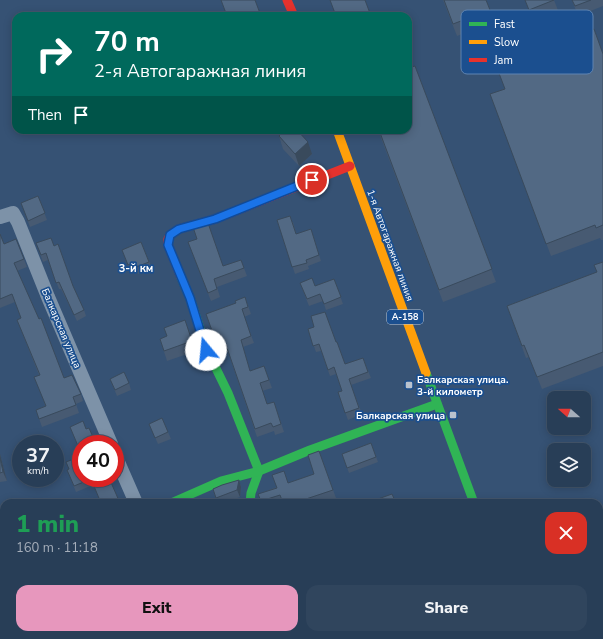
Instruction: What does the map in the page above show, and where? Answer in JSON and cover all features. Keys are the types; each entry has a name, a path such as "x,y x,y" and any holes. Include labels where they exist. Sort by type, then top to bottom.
{"street":[{"path":"288,0 292,12"},
{"name":"1-я Автогаражная линия","path":"338,134 473,499"},
{"path":"250,499 259,471 228,393 206,350 190,298 171,254 168,239 170,235 179,229 215,219 350,166"},
{"name":"Балкарская улица","path":"6,215 18,222 106,435"},
{"path":"181,499 221,481 259,471 310,450 437,404"},
{"path":"124,476 134,499"}],"building":[{"path":"221,0 255,0 260,12 226,12"},
{"path":"330,0 365,0 370,12 334,12"},
{"path":"444,0 486,0 490,10 461,10 461,21 453,24"},
{"path":"525,0 554,0 529,10"},
{"path":"572,0 591,0 575,6"},
{"path":"594,29 603,54 603,225 596,228 595,225 546,244 490,94 505,89 499,74 593,74"},
{"path":"415,66 492,269 439,290 380,134 412,134 412,67"},
{"path":"281,134 301,134 308,142 295,154 279,136"},
{"path":"38,196 45,213 28,221 21,203"},
{"path":"290,216 296,234 311,229 319,255 306,260 307,263 292,267 277,220"},
{"path":"208,223 223,266 241,260 244,268 214,279 217,289 208,293 188,242 197,239 193,227"},
{"path":"0,234 4,244 16,239 24,259 14,263 39,319 41,318 64,378 72,375 81,394 73,397 76,405 39,419 36,410 46,406 34,377 40,375 17,320 21,318 12,294 0,299"},
{"path":"51,238 54,246 58,244 73,286 84,310 74,315 59,282 56,283 46,253 41,255 36,243"},
{"path":"141,242 149,262 136,267 134,262 128,265 122,250"},
{"path":"603,262 603,352 537,377 524,345 522,346 507,306 597,272 594,265"},
{"path":"312,278 315,286 334,279 341,297 324,304 320,294 307,299 300,283"},
{"path":"245,297 248,307 242,309 251,336 241,340 250,371 264,366 269,380 260,383 267,404 274,402 281,424 273,427 271,423 255,429 226,345 219,348 206,314 236,303 235,301"},
{"path":"325,312 345,364 363,358 368,372 349,379 359,408 345,413 338,392 342,391 334,367 328,370 319,344 313,346 308,329 314,327 311,316"},
{"path":"185,320 192,341 164,351 160,339 167,336 164,328"},
{"path":"124,372 129,383 115,390 110,379"},
{"path":"162,418 168,432 155,438 149,424"},
{"path":"83,421 86,429 89,428 92,435 73,435 70,427"},
{"path":"371,443 376,457 347,468 342,454"},
{"path":"319,451 333,490 306,499 282,499 280,495 267,499 260,499 258,494 277,488 272,475 284,471 288,483 314,474 308,455"},
{"path":"0,458 3,472 0,473"},
{"path":"72,460 72,481 67,470 69,469 66,462"},
{"path":"239,480 237,490 216,498 213,489"},
{"path":"94,487 113,487 118,499 99,499"},
{"path":"392,494 394,499 378,499"}],"traffic: fast":[{"path":"181,277 190,298 207,350 228,393 259,471 250,499"},
{"path":"426,373 473,499"},
{"path":"180,499 221,481 259,471 310,450 437,404"}],"traffic: slow":[{"path":"338,134 426,373"}],"traffic: jam":[{"path":"287,0 292,12"},
{"path":"181,277 168,245 170,235 179,229 215,219 350,166"}],"place":[{"name":"Балкарская улица. 3-й километр","path":"409,385"},
{"name":"Балкарская улица","path":"453,415"}],"district":[{"name":"3-й км","path":"136,268"}],"route":[{"path":"206,350 190,298 168,245 170,235 179,229 215,219 312,180"}]}
